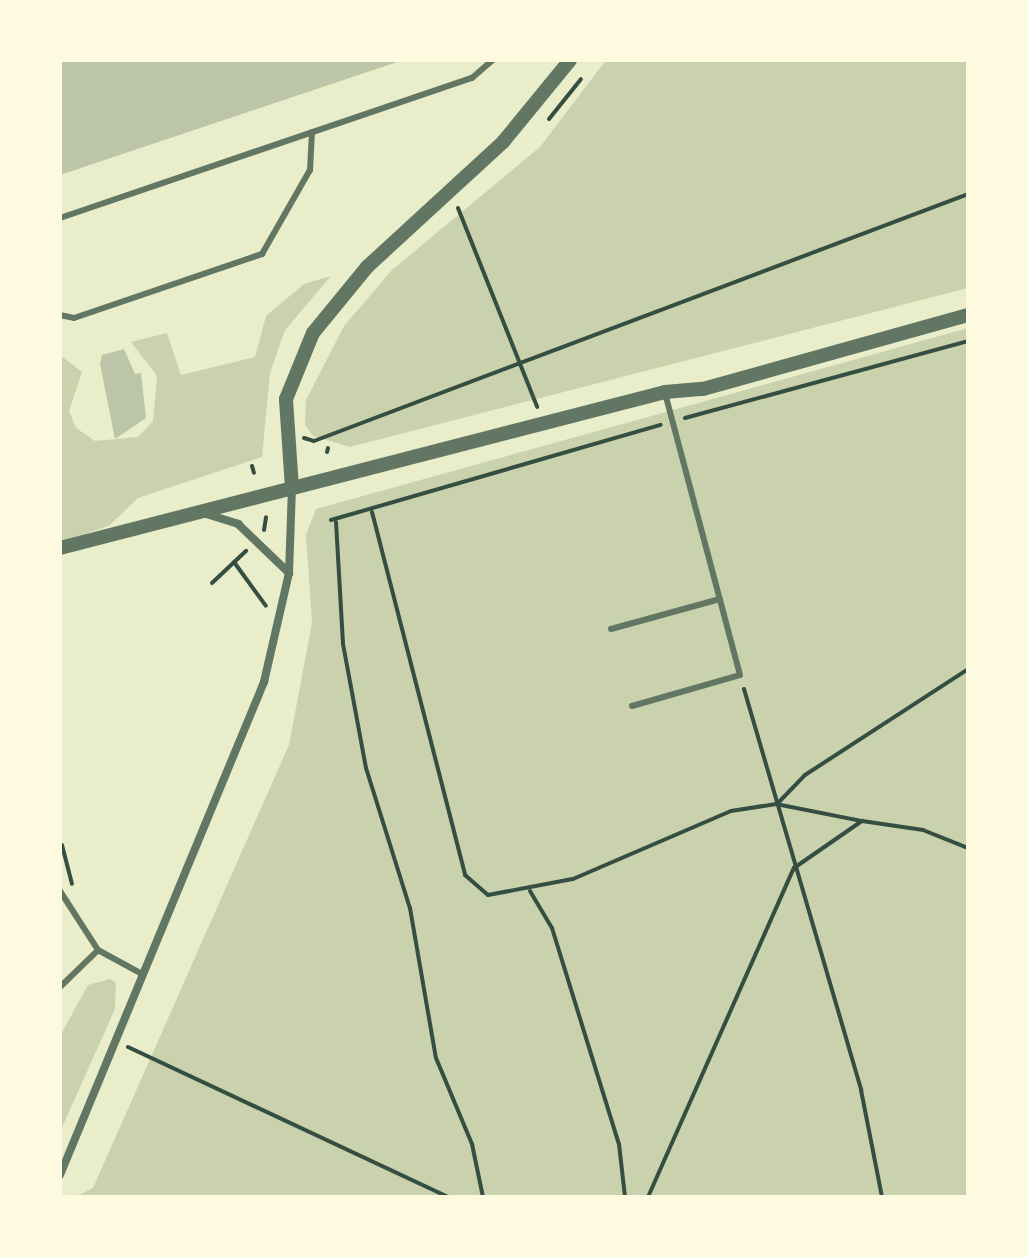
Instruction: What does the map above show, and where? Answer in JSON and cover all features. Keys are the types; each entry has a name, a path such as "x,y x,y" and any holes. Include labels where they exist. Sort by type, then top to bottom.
{"street":[{"path":"60,1175 146,975 264,682 289,573 292,488 286,399 313,333 367,267 503,142 570,60"},
{"path":"60,548 665,392 703,389 968,315"},
{"path":"203,512 238,524 289,573"}],"lane":[{"path":"60,218 472,78 493,60"},
{"path":"60,315 74,318 262,254 310,170 312,132"},
{"path":"632,706 740,675 665,392"},
{"path":"611,629 720,599"},
{"path":"60,891 98,950 146,975"},
{"path":"60,987 98,950"}],"path":[{"path":"306,438 314,441 968,194"},
{"path":"458,207 537,407"},
{"path":"483,1197 472,1144 436,1058 410,908 366,768 343,644 334,521 673,422 968,341"},
{"path":"372,512 465,875 488,895 530,891 630,857 731,811 776,804 923,830 968,848"},
{"path":"264,530 266,517"},
{"path":"212,583 251,547"},
{"path":"234,562 270,611"},
{"path":"776,804 805,775 968,669"},
{"path":"740,675 861,1090 882,1197"},
{"path":"648,1197 794,868 862,821"},
{"path":"62,845 72,885"},
{"path":"530,891 552,928 619,1144 625,1197"},
{"path":"131,1048 448,1197"}],"green space":[{"path":"606,60 968,60 968,288 350,447 313,436 305,425 306,400 344,326 392,270 540,147"},
{"path":"331,276 285,330 270,373 262,457 138,498 110,525 60,543 60,355 82,372 69,411 76,428 95,441 138,437 153,421 157,376 131,342 167,333 181,375 255,357 266,316 304,284"},
{"path":"968,328 968,1197 75,1197 93,1188 289,745 312,623 306,535 316,509"},
{"path":"110,979 116,983 115,1009 60,1132 60,1036 88,985"}],"building":[{"path":"60,60 400,60 400,61 60,175"},
{"path":"124,349 135,374 141,373 146,418 115,439 100,364 102,355"}]}
